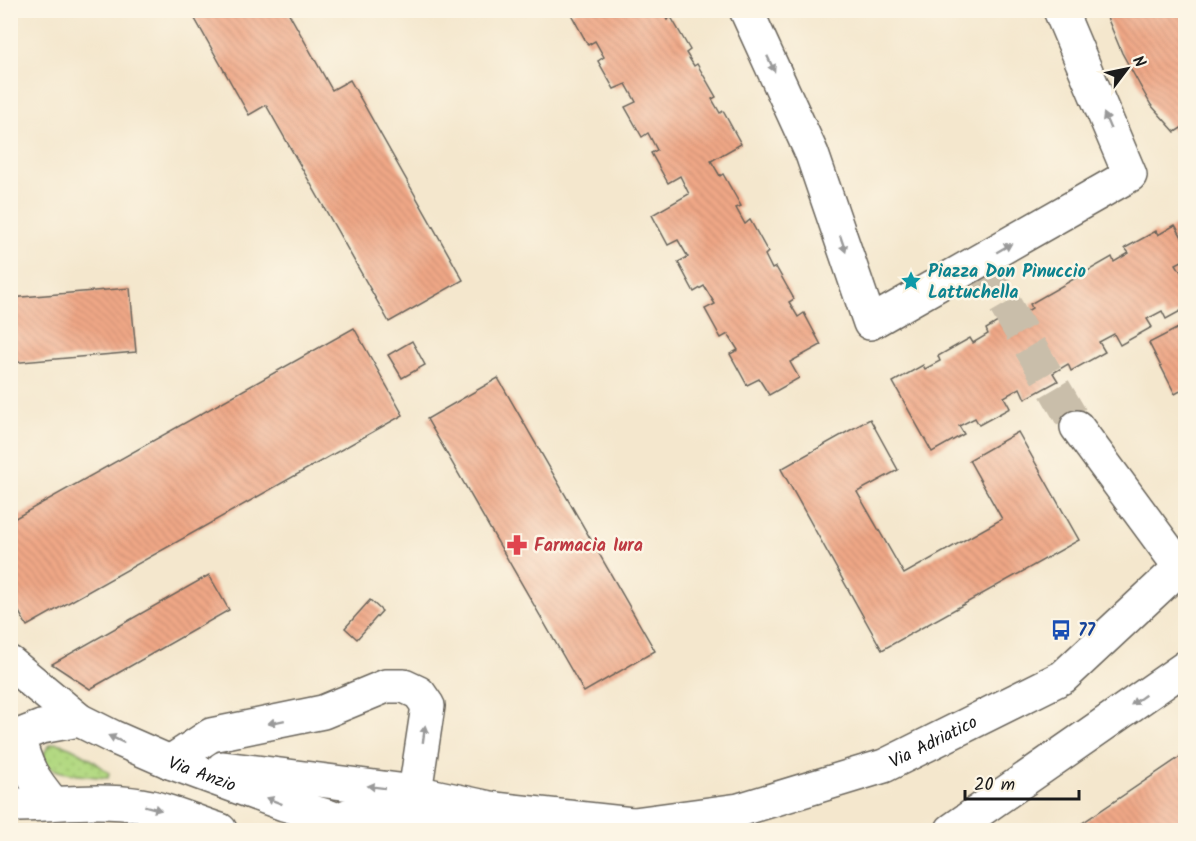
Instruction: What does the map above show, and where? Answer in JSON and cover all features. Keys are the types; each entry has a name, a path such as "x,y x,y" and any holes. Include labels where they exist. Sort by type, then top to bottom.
{"street":[{"path":"746,10 812,154 870,323 1130,175 1060,10"},
{"path":"1077,427 1183,565"},
{"name":"Via Adriatico","path":"328,821 495,809 621,827 739,810 884,766 1063,677 1183,565"},
{"name":"Via Anzio","path":"10,663 79,720 112,737 170,762 328,821"},
{"path":"952,831 1185,667"},
{"path":"170,762 210,735 323,712 386,686 404,686 419,693 428,706 415,792"},
{"path":"53,803 36,784 13,731 79,720"},
{"path":"170,762 415,792 495,809"},
{"path":"10,805 113,802 143,805 220,831"},
{"path":"328,821 360,819 378,831"}],"green space":[{"path":"57,743 91,759 109,773 108,778 74,775 51,768 44,762 44,754 51,744"},
{"path":"390,827 433,827 511,830 392,830"}],"building":[{"path":"190,10 287,10 332,90 350,80 463,280 389,322 266,105 249,115"},
{"path":"578,10 662,10 667,20 671,17 690,50 686,53 694,66 697,64 716,97 712,99 720,113 723,111 741,144 711,161 720,176 723,174 741,206 736,208 745,224 750,220 768,252 765,255 772,269 776,267 794,299 789,302 798,317 804,313 821,345 790,362 799,378 769,395 759,379 747,385 730,354 738,350 728,334 721,338 705,309 715,304 704,286 694,292 678,262 688,257 678,240 668,245 652,215 689,194 680,176 668,183 651,153 657,150 648,133 642,137 625,107 636,102 626,84 614,89 598,61 604,57 595,41 588,45 571,14"},
{"path":"1104,10 1186,10 1186,125 1175,132 1151,105 1122,53"},
{"path":"1175,225 1186,244 1186,259 1176,264 1186,280 1186,308 1166,319 1162,311 1147,319 1152,327 1120,345 1114,334 1099,342 1105,352 1071,371 1068,364 1053,373 1058,381 1025,399 1020,388 1004,397 1010,408 979,425 975,418 959,426 964,434 932,452 893,382 923,365 925,369 940,361 938,356 970,338 973,343 988,334 986,329 1016,311 1019,316 1032,308 1030,304 1112,257 1114,262 1129,253 1125,248 1156,231 1158,235"},
{"path":"130,288 136,352 10,363 10,298"},
{"path":"1186,324 1186,388 1175,394 1149,343"},
{"path":"354,328 403,415 27,626 10,596 10,521"},
{"path":"412,341 425,365 402,378 388,355"},
{"path":"498,378 655,651 584,692 427,419"},
{"path":"870,419 898,470 857,492 904,574 1002,519 969,460 1018,432 1079,540 882,650 781,469"},
{"path":"209,575 229,610 90,689 52,664"},
{"path":"370,600 382,611 357,639 345,628"},
{"path":"1186,753 1186,830 1072,830"}],"tunnel":[{"path":"980,262 1077,427"}],"place":[{"name":"Piazza Don Pinuccio Lattuchella","path":"911,281"},
{"name":"Farmacia Iura","path":"517,545"},
{"name":"77","path":"1061,630"}]}
